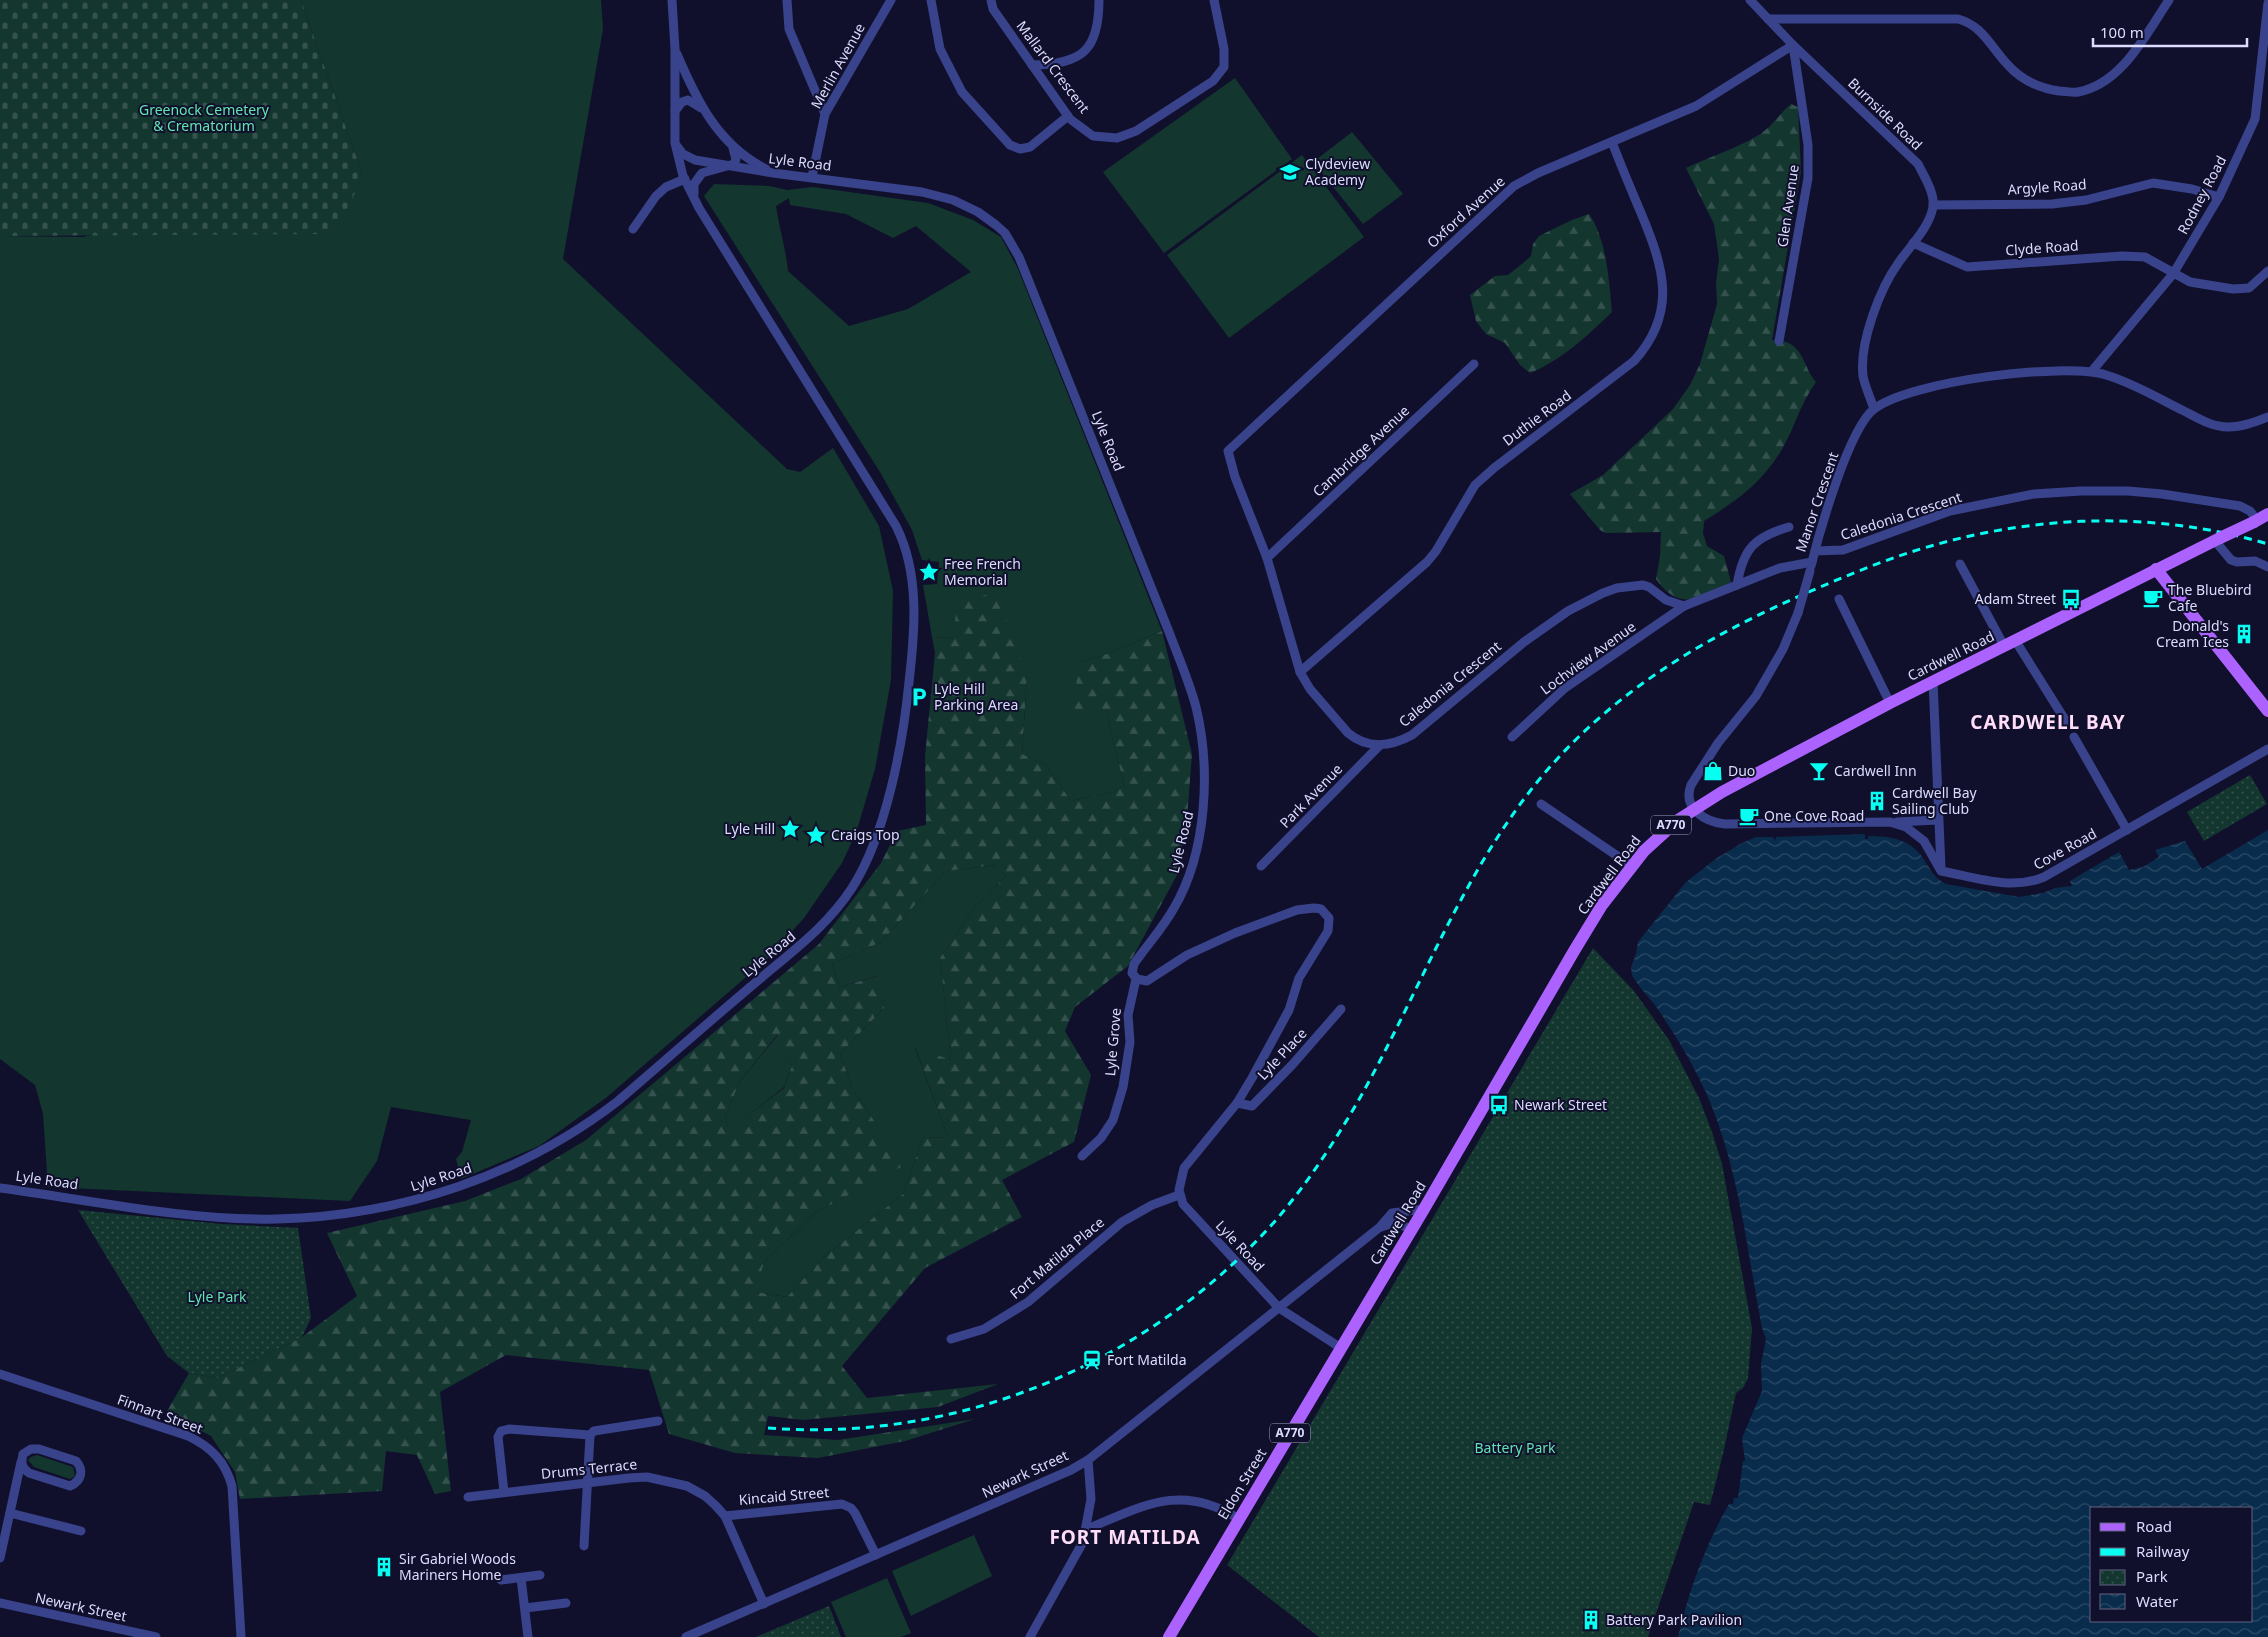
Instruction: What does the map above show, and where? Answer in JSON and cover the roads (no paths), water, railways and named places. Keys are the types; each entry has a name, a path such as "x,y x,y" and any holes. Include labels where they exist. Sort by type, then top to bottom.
{"main road":[{"name":"Cardwell Road","path":"1341,1348 1589,926 1632,866 1662,833 1694,809 1890,703 2156,569 2260,519"},
{"path":"2156,569 2268,711"},
{"name":"Eldon Street","path":"1169,1637 1341,1348"}],"street":[{"path":"672,0 675,49 675,143"},
{"path":"787,0 789,29 825,114"},
{"name":"Merlin Avenue","path":"812,177 825,114 891,0"},
{"path":"931,0 940,49 962,92 1010,145 1020,149 1030,147 1068,116"},
{"name":"Mallard Crescent","path":"991,0 993,10 1068,116 1093,136 1116,138 1136,131 1213,81 1224,67 1224,49 1214,0"},
{"path":"1032,65 1069,61 1082,54 1094,39 1099,21 1099,0"},
{"name":"Burnside Road","path":"1750,0 1793,45 1918,164 1927,183 1933,205"},
{"path":"1768,19 1958,19 1970,22 1980,29 1997,54 2019,78 2049,90 2077,93 2101,83 2122,68 2169,0"},
{"name":"Rodney Road","path":"2092,371 2173,274 2219,198 2255,118 2268,3"},
{"name":"Oxford Avenue","path":"1228,450 1514,186 1538,173 1696,106 1793,45"},
{"name":"Glen Avenue","path":"1779,341 1808,178 1806,128 1793,45"},
{"path":"675,49 704,112"},
{"path":"674,111 682,102 688,100 700,106 736,152 734,164 729,166"},
{"name":"Duthie Road","path":"1300,672 1427,562 1436,551 1475,485 1494,468 1634,361 1651,340 1663,303 1658,257 1612,142"},
{"name":"Lyle Road","path":"675,143 689,157 729,166 922,192 953,200 978,212 1005,233 1019,257 1169,632 1189,685 1199,727 1204,796 1199,836 1181,894 1174,909 1134,964 1132,974 1136,979"},
{"name":"Lyle Road","path":"0,1188 174,1212 276,1219 337,1216 398,1204 454,1188 506,1168 596,1119 804,943 829,919 852,888 862,872 872,846 901,746 911,664 914,611 910,569 901,536 896,526 699,208 685,179 675,143"},
{"path":"732,146 750,161 773,172"},
{"name":"Lyle Road","path":"699,208 694,191 694,184 697,178 702,173 729,166"},
{"path":"633,230 656,196 666,187 685,179"},
{"name":"Argyle Road","path":"1933,205 2052,204 2086,200 2153,183 2192,189 2219,198"},
{"path":"1874,409 1864,376 1864,350 1868,333 1880,294 1897,264 1929,221 1933,205"},
{"name":"Clyde Road","path":"1913,243 1967,267 2122,256 2144,257 2195,284 2242,290 2256,284 2268,271"},
{"name":"Cambridge Avenue","path":"1266,558 1474,364"},
{"name":"Manor Crescent","path":"1694,809 1689,798 1691,785 1718,743 1756,696 1783,649 1798,613 1839,474 1862,425 1874,409 1893,399 1918,391 1983,377 2036,372 2092,371 2124,382 2214,425 2239,426 2268,417"},
{"name":"Caledonia Crescent","path":"1228,450 1235,477 1266,558 1300,672 1310,689 1348,733 1362,743 1380,745 1396,743 1412,735 1524,642 1568,611 1592,598 1617,588 1643,585 1666,600 1684,606"},
{"name":"Caledonia Crescent","path":"1815,551 1843,550 1942,514 2034,494 2128,491 2240,506 2260,519"},
{"path":"1737,585 1740,566 1746,554 1757,541 1769,533 1789,527"},
{"path":"2218,540 2231,560 2237,562 2255,561 2268,567"},
{"path":"1960,564 2010,643 2066,723"},
{"path":"1684,606 1780,568 1811,567"},
{"path":"1839,599 1890,703"},
{"name":"Lochview Avenue","path":"1512,737 1564,688 1684,606"},
{"path":"1933,681 1941,871"},
{"path":"2074,737 2127,830"},
{"name":"Park Avenue","path":"1261,866 1380,745"},
{"name":"Cove Road","path":"1941,871 2014,884 2035,881 2268,749"},
{"path":"1541,804 1632,866"},
{"path":"1694,809 1706,819 1725,824 1938,820"},
{"path":"1890,822 1906,827 1924,841 1941,871"},
{"path":"1136,979 1147,981 1187,955 1235,933 1297,910 1314,908 1321,910 1326,914 1330,925 1299,978 1289,1010 1278,1032 1237,1103 1184,1168 1179,1184 1179,1195"},
{"name":"Lyle Grove","path":"1082,1156 1101,1138 1112,1120 1123,1087 1130,1042 1128,1015 1136,979"},
{"name":"Lyle Place","path":"1237,1103 1252,1106 1292,1065 1341,1009"},
{"name":"Lyle Road","path":"1179,1195 1183,1204 1279,1308 1341,1348"},
{"name":"Fort Matilda Place","path":"951,1339 984,1328 1028,1302 1122,1222 1152,1205 1179,1195"},
{"name":"Newark Street","path":"686,1637 1060,1476 1088,1460 1380,1227 1392,1213 1424,1209"},
{"path":"1380,1227 1394,1223 1412,1229"},
{"name":"Finnart Street","path":"0,1374 188,1436 204,1445 217,1456 226,1469 232,1486 241,1637"},
{"path":"584,1546 586,1481 590,1435 594,1431 658,1420"},
{"path":"504,1492 498,1437 500,1431 509,1429 590,1435"},
{"path":"0,1558 21,1462 23,1454 39,1449 76,1460 81,1473 76,1484 70,1486 29,1473 24,1469 21,1462"},
{"path":"1030,1637 1077,1556 1087,1529 1091,1499 1088,1460"},
{"name":"Drums Terrace","path":"468,1497 586,1481 647,1477 688,1486 705,1496 725,1516 764,1604"},
{"path":"1087,1529 1150,1503 1182,1499 1210,1504 1223,1509 1239,1519"},
{"name":"Kincaid Street","path":"725,1516 842,1504 851,1508 855,1513 876,1555"},
{"path":"10,1513 81,1531"},
{"path":"501,1580 540,1575"},
{"path":"521,1578 528,1637"},
{"name":"Newark Street","path":"0,1603 156,1637"},
{"path":"525,1608 566,1603"}],"water":[{"path":"2268,830 2268,1637 1678,1637 1687,1602 1705,1552 1729,1504 1733,1504 1734,1498 1738,1498 1743,1461 1745,1461 1742,1438 1762,1391 1761,1364 1766,1339 1762,1328 1739,1202 1723,1140 1713,1109 1690,1061 1655,1005 1632,975 1631,967 1638,942 1686,882 1717,858 1756,837 1773,837 1775,841 1776,837 1865,834 1865,839 1868,839 1868,836 1892,838 1906,843 1918,852 1935,876 1946,884 2019,897 2072,886 2070,881 2119,852 2129,870 2143,867 2159,857 2155,850 2185,841 2202,869"}],"railway":[{"path":"768,1428 839,1429 910,1422 979,1406 1046,1383 1110,1353 1170,1315 1226,1271 1276,1220 1329,1149 1379,1062 1463,897 1485,857 1510,818 1538,781 1572,743 1609,709 1648,679 1689,653 1732,628 1776,606 1869,567 1917,550 1966,537 2016,527 2067,522 2117,521 2168,524 2218,532 2268,544"}],"place":[{"name":"Clydeview Academy","path":"1290,172"},
{"name":"Free French Memorial","path":"929,572"},
{"name":"The Bluebird Cafe","path":"2153,598"},
{"name":"Adam Street","path":"2071,599"},
{"name":"Donald's Cream Ices","path":"2244,634"},
{"name":"Lyle Hill Parking Area","path":"919,697"},
{"name":"Duo","path":"1713,771"},
{"name":"Cardwell Inn","path":"1819,771"},
{"name":"Cardwell Bay Sailing Club","path":"1877,801"},
{"name":"One Cove Road","path":"1749,816"},
{"name":"Lyle Hill","path":"790,829"},
{"name":"Craigs Top","path":"816,835"},
{"name":"Newark Street","path":"1499,1105"},
{"name":"Fort Matilda","path":"1092,1360"},
{"name":"Sir Gabriel Woods Mariners Home","path":"384,1567"},
{"name":"Battery Park Pavilion","path":"1591,1620"}],"district":[{"name":"CARDWELL BAY","path":"2048,722"},
{"name":"FORT MATILDA","path":"1125,1537"}],"park label":[{"name":"Greenock Cemetery & Crematorium","path":"204,118"},
{"name":"Lyle Park","path":"217,1297"},
{"name":"Battery Park","path":"1515,1448"}]}
